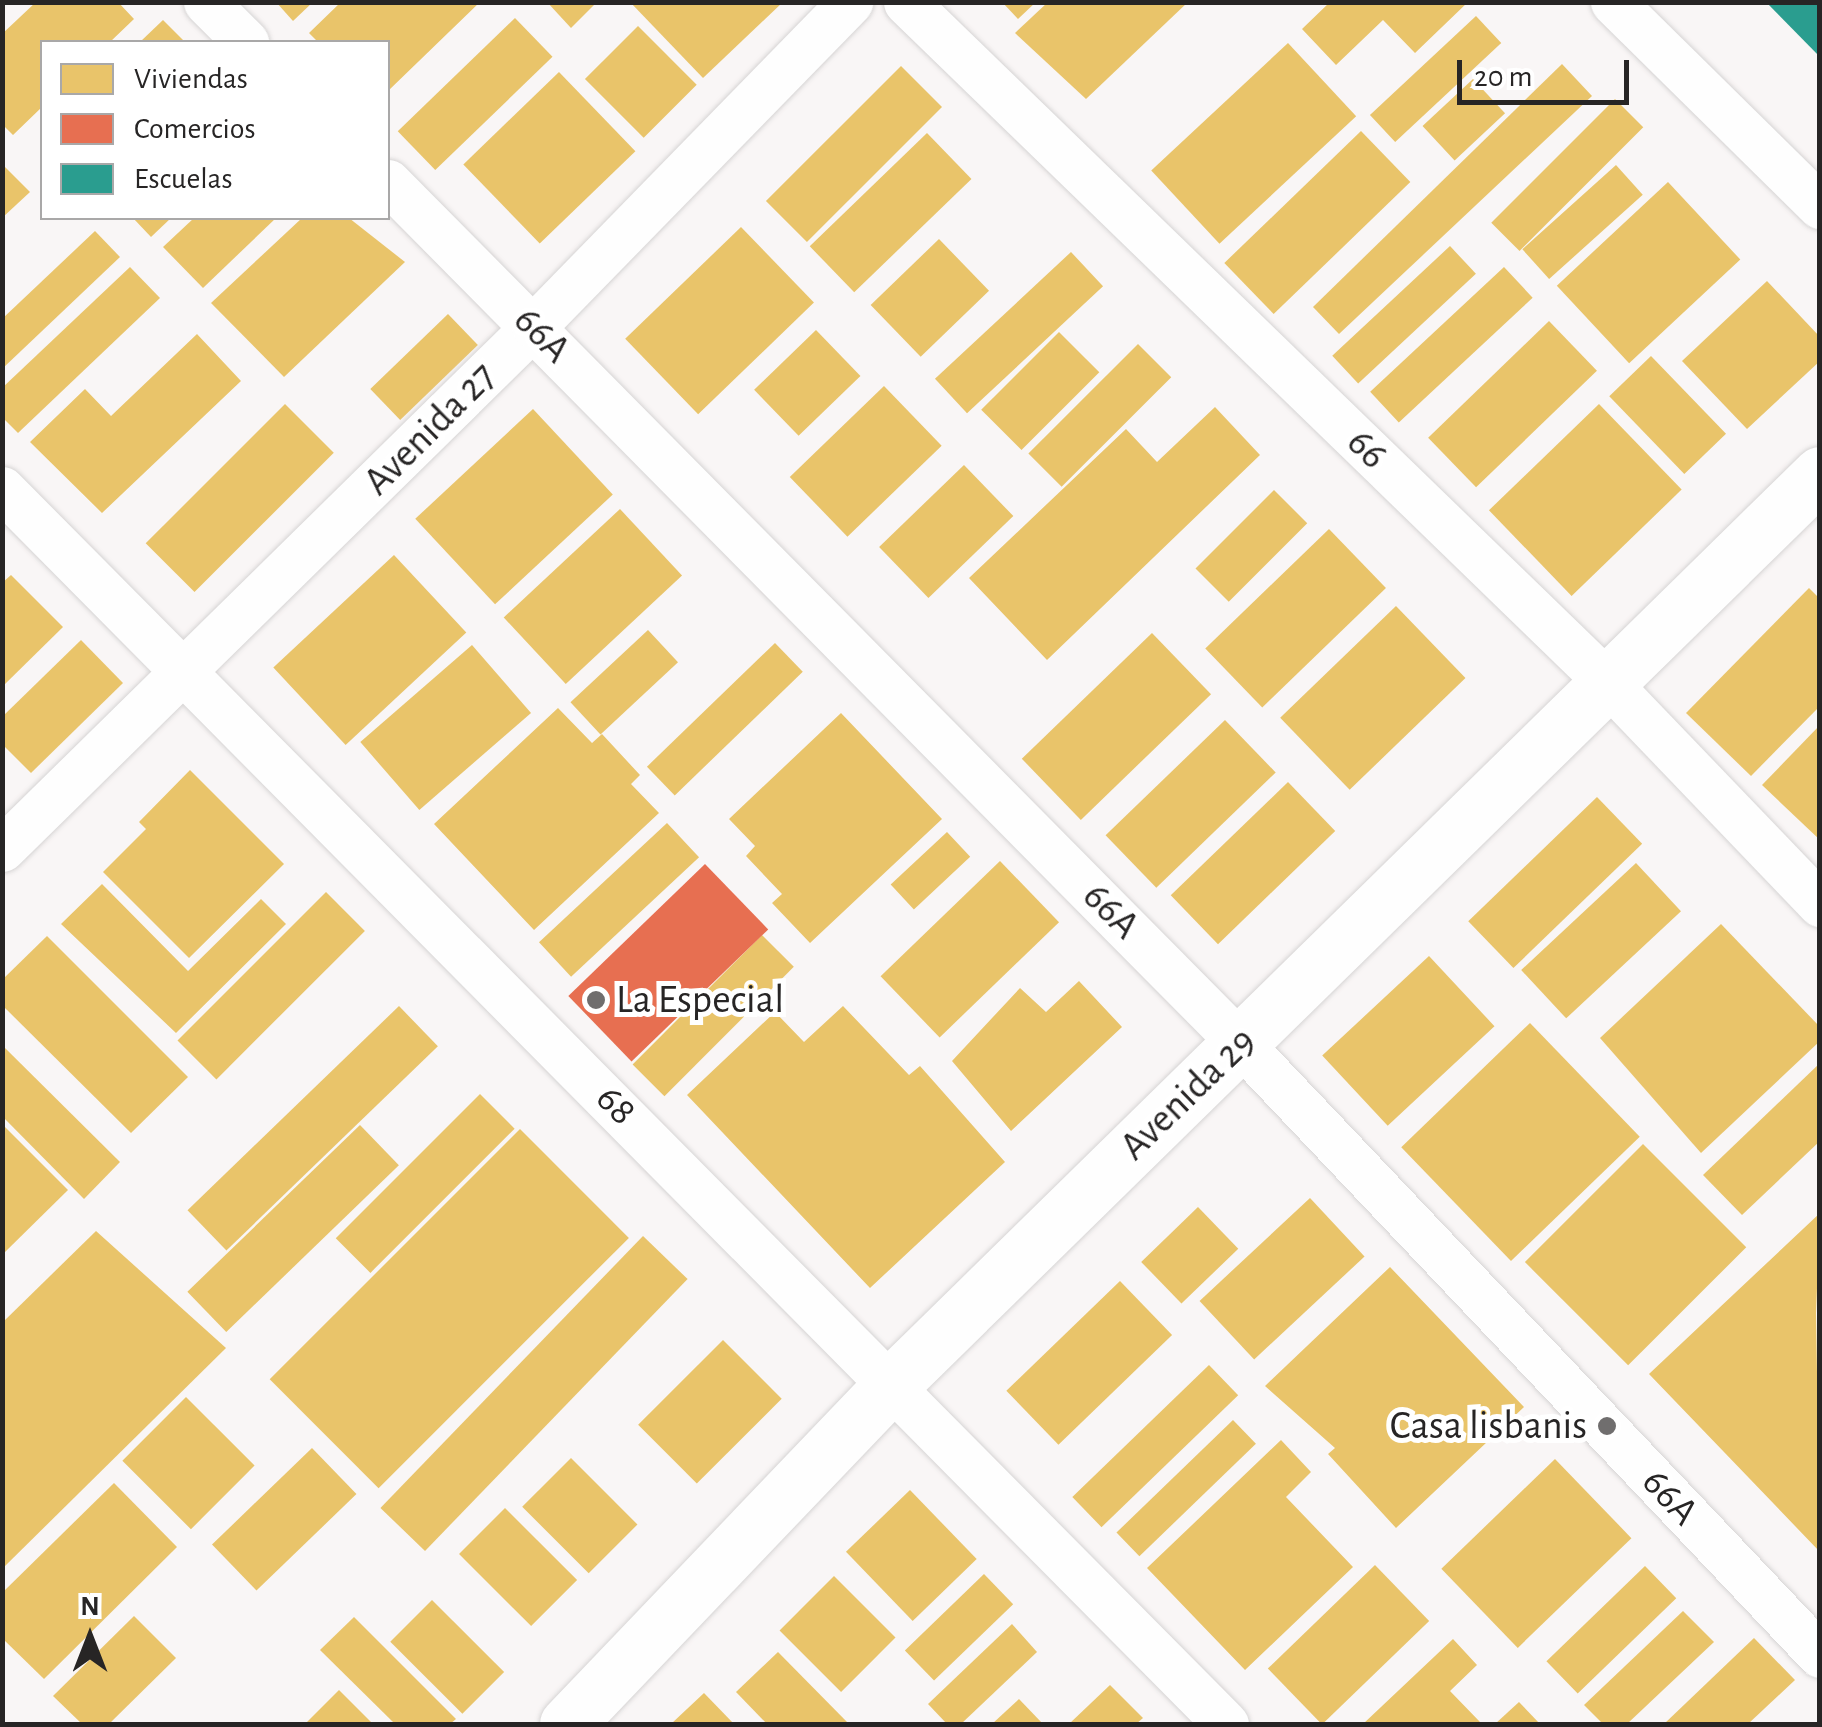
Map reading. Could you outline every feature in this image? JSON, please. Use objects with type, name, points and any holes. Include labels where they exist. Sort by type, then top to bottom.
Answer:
[{"type":"street","points":[[206,2],[244,40]]},
{"type":"street","name":"Avenida 27","points":[[2,849],[534,326],[850,2]]},
{"type":"street","name":"66","points":[[906,2],[1608,682],[1820,904]]},
{"type":"street","points":[[1613,2],[1820,206]]},
{"type":"street","name":"66A","points":[[390,184],[1240,1043],[1820,1655]]},
{"type":"street","name":"Avenida 29","points":[[567,1724],[892,1385],[1820,474]]},
{"type":"street","name":"68","points":[[2,489],[187,670],[1226,1724]]},
{"type":"building: Viviendas","points":[[36,2],[118,2],[134,19],[112,40],[40,40],[40,109],[13,135],[2,124],[2,34]]},
{"type":"building: Viviendas","points":[[276,2],[313,2],[293,21]]},
{"type":"building: Viviendas","points":[[341,2],[480,2],[390,89],[390,40],[316,40],[309,33]]},
{"type":"building: Viviendas","points":[[547,2],[597,2],[571,28]]},
{"type":"building: Viviendas","points":[[630,2],[783,2],[703,78]]},
{"type":"building: Viviendas","points":[[1002,2],[1036,2],[1018,19]]},
{"type":"building: Viviendas","points":[[1048,2],[1188,2],[1086,99],[1015,33]]},
{"type":"building: Viviendas","points":[[1330,2],[1468,2],[1415,53],[1383,20],[1336,65],[1302,29]]},
{"type":"building: Viviendas","points":[[1476,16],[1501,43],[1395,142],[1370,115]]},
{"type":"building: Viviendas","points":[[515,18],[553,57],[435,170],[398,131]]},
{"type":"building: Viviendas","points":[[163,20],[183,40],[142,40]]},
{"type":"building: Viviendas","points":[[638,26],[697,85],[644,138],[585,79]]},
{"type":"building: Viviendas","points":[[1288,43],[1356,116],[1219,244],[1151,171]]},
{"type":"building: Viviendas","points":[[1562,64],[1592,96],[1339,334],[1313,307]]},
{"type":"building: Viviendas","points":[[901,66],[942,107],[807,242],[766,201]]},
{"type":"building: Viviendas","points":[[559,72],[635,151],[540,244],[463,164]]},
{"type":"building: Viviendas","points":[[1473,79],[1505,113],[1455,160],[1423,126]]},
{"type":"building: Viviendas","points":[[1615,99],[1643,127],[1520,251],[1491,223]]},
{"type":"building: Viviendas","points":[[1361,131],[1410,182],[1274,314],[1224,263]]},
{"type":"building: Viviendas","points":[[927,133],[971,179],[854,292],[810,246]]},
{"type":"building: Viviendas","points":[[2,164],[30,192],[2,218]]},
{"type":"building: Viviendas","points":[[1616,165],[1643,195],[1549,279],[1522,249]]},
{"type":"building: Viviendas","points":[[1668,182],[1740,260],[1629,363],[1557,286]]},
{"type":"building: Viviendas","points":[[135,220],[169,220],[151,237]]},
{"type":"building: Viviendas","points":[[192,220],[274,220],[203,288],[163,247]]},
{"type":"building: Viviendas","points":[[300,220],[352,220],[405,262],[284,377],[211,303]]},
{"type":"building: Viviendas","points":[[741,227],[814,303],[698,414],[625,339]]},
{"type":"building: Viviendas","points":[[95,231],[120,257],[2,369],[2,319]]},
{"type":"building: Viviendas","points":[[939,239],[989,291],[921,357],[871,305]]},
{"type":"building: Viviendas","points":[[1450,246],[1476,274],[1358,384],[1332,356]]},
{"type":"building: Viviendas","points":[[1071,252],[1103,286],[967,413],[935,379]]},
{"type":"building: Viviendas","points":[[130,267],[160,298],[18,433],[2,417],[2,388]]},
{"type":"building: Viviendas","points":[[1504,267],[1533,298],[1399,423],[1370,392]]},
{"type":"building: Viviendas","points":[[1767,281],[1820,337],[1820,361],[1747,429],[1682,361]]},
{"type":"building: Viviendas","points":[[448,314],[478,345],[400,420],[370,389]]},
{"type":"building: Viviendas","points":[[1549,321],[1597,371],[1476,487],[1428,438]]},
{"type":"building: Viviendas","points":[[816,330],[860,376],[799,436],[754,390]]},
{"type":"building: Viviendas","points":[[1059,332],[1099,372],[1022,450],[981,410]]},
{"type":"building: Viviendas","points":[[197,334],[241,381],[102,513],[30,442],[85,389],[111,416]]},
{"type":"building: Viviendas","points":[[1138,344],[1171,377],[1062,487],[1028,454]]},
{"type":"building: Viviendas","points":[[1651,356],[1726,434],[1684,474],[1609,396]]},
{"type":"building: Viviendas","points":[[884,386],[942,446],[847,537],[790,477]]},
{"type":"building: Viviendas","points":[[285,404],[334,453],[194,592],[146,543]]},
{"type":"building: Viviendas","points":[[1599,404],[1682,490],[1572,596],[1489,510]]},
{"type":"building: Viviendas","points":[[1215,407],[1260,455],[1047,660],[969,578],[1126,429],[1157,462]]},
{"type":"building: Viviendas","points":[[533,409],[613,495],[495,604],[415,519]]},
{"type":"building: Viviendas","points":[[964,465],[1013,516],[928,598],[879,547]]},
{"type":"building: Viviendas","points":[[1274,490],[1307,523],[1229,602],[1196,568]]},
{"type":"building: Viviendas","points":[[620,509],[682,576],[566,684],[504,617]]},
{"type":"building: Viviendas","points":[[1329,529],[1386,588],[1262,707],[1205,648]]},
{"type":"building: Viviendas","points":[[394,555],[466,633],[346,745],[273,668]]},
{"type":"building: Viviendas","points":[[11,575],[63,627],[2,687],[2,583]]},
{"type":"building: Viviendas","points":[[1809,588],[1820,599],[1820,706],[1751,776],[1686,713]]},
{"type":"building: Viviendas","points":[[1396,606],[1465,678],[1350,790],[1280,718]]},
{"type":"building: Viviendas","points":[[648,630],[678,662],[600,734],[570,702]]},
{"type":"building: Viviendas","points":[[1152,633],[1211,694],[1081,820],[1022,759]]},
{"type":"building: Viviendas","points":[[81,640],[123,683],[31,773],[2,744],[2,717]]},
{"type":"building: Viviendas","points":[[775,643],[803,672],[675,795],[647,767]]},
{"type":"building: Viviendas","points":[[472,645],[531,713],[419,810],[360,742]]},
{"type":"building: Viviendas","points":[[558,708],[592,743],[602,734],[640,775],[631,784],[659,813],[534,930],[434,824]]},
{"type":"building: Viviendas","points":[[841,713],[942,819],[810,943],[772,903],[782,894],[746,856],[755,846],[729,819]]},
{"type":"building: Viviendas","points":[[1225,720],[1276,773],[1156,888],[1106,835]]},
{"type":"building: Viviendas","points":[[1820,725],[1820,840],[1762,785]]},
{"type":"building: Viviendas","points":[[190,770],[284,864],[189,958],[103,872],[146,829],[139,822]]},
{"type":"building: Viviendas","points":[[1288,782],[1335,831],[1218,944],[1171,895]]},
{"type":"building: Viviendas","points":[[1597,797],[1642,844],[1513,968],[1468,921]]},
{"type":"building: Viviendas","points":[[667,823],[699,857],[571,977],[539,942]]},
{"type":"building: Viviendas","points":[[947,832],[970,857],[914,909],[891,885]]},
{"type":"building: Viviendas","points":[[1000,861],[1059,922],[940,1037],[881,976]]},
{"type":"building: Viviendas","points":[[1636,863],[1681,911],[1566,1018],[1521,970]]},
{"type":"building: Viviendas","points":[[102,884],[188,971],[261,899],[286,924],[176,1033],[61,924]]},
{"type":"building: Viviendas","points":[[326,892],[365,931],[216,1079],[178,1040]]},
{"type":"building: Viviendas","points":[[1721,924],[1820,1027],[1820,1041],[1701,1153],[1600,1038]]},
{"type":"building: Viviendas","points":[[762,935],[794,967],[664,1096],[633,1064]]},
{"type":"building: Viviendas","points":[[47,936],[188,1077],[131,1133],[2,1005],[2,980]]},
{"type":"building: Viviendas","points":[[1429,956],[1494,1026],[1388,1126],[1322,1056]]},
{"type":"building: Viviendas","points":[[1079,981],[1122,1027],[1011,1131],[952,1061],[1020,988],[1046,1012]]},
{"type":"building: Viviendas","points":[[399,1006],[438,1046],[226,1251],[188,1210]]},
{"type":"building: Viviendas","points":[[843,1006],[909,1075],[920,1066],[1005,1162],[870,1288],[687,1095],[775,1012],[804,1042]]},
{"type":"building: Viviendas","points":[[1530,1023],[1640,1137],[1511,1261],[1401,1147]]},
{"type":"building: Viviendas","points":[[2,1045],[120,1162],[84,1199],[2,1116]]},
{"type":"building: Viviendas","points":[[1820,1063],[1820,1141],[1742,1215],[1703,1175]]},
{"type":"building: Viviendas","points":[[480,1094],[515,1129],[370,1273],[336,1238]]},
{"type":"building: Viviendas","points":[[2,1124],[68,1190],[2,1255]]},
{"type":"building: Viviendas","points":[[360,1125],[399,1165],[226,1332],[187,1292]]},
{"type":"building: Viviendas","points":[[520,1129],[629,1238],[379,1488],[270,1379]]},
{"type":"building: Viviendas","points":[[1643,1144],[1746,1247],[1628,1365],[1525,1262]]},
{"type":"building: Viviendas","points":[[1310,1198],[1365,1257],[1254,1359],[1200,1301]]},
{"type":"building: Viviendas","points":[[1198,1207],[1238,1249],[1181,1304],[1141,1262]]},
{"type":"building: Viviendas","points":[[1820,1213],[1816,1313],[1820,1552],[1649,1374]]},
{"type":"building: Viviendas","points":[[96,1231],[226,1348],[2,1569],[2,1323]]},
{"type":"building: Viviendas","points":[[643,1236],[688,1279],[425,1551],[380,1508]]},
{"type":"building: Viviendas","points":[[1390,1267],[1524,1407],[1396,1528],[1328,1454],[1335,1448],[1265,1386]]},
{"type":"building: Viviendas","points":[[1120,1281],[1172,1335],[1058,1445],[1006,1391]]},
{"type":"building: Viviendas","points":[[723,1340],[782,1399],[697,1484],[638,1425]]},
{"type":"building: Viviendas","points":[[1209,1365],[1238,1395],[1102,1527],[1072,1497]]},
{"type":"building: Viviendas","points":[[186,1397],[255,1466],[191,1529],[122,1461]]},
{"type":"building: Viviendas","points":[[1233,1420],[1256,1444],[1139,1556],[1116,1533]]},
{"type":"building: Viviendas","points":[[1281,1440],[1311,1472],[1286,1497],[1353,1567],[1245,1670],[1147,1568]]},
{"type":"building: Viviendas","points":[[312,1448],[356,1494],[256,1591],[212,1545]]},
{"type":"building: Viviendas","points":[[571,1458],[637,1524],[589,1573],[522,1507]]},
{"type":"building: Viviendas","points":[[1555,1459],[1631,1538],[1518,1648],[1441,1569]]},
{"type":"building: Viviendas","points":[[114,1483],[177,1547],[44,1679],[2,1638],[2,1593]]},
{"type":"building: Viviendas","points":[[910,1490],[977,1559],[913,1621],[846,1552]]},
{"type":"building: Viviendas","points":[[505,1508],[577,1580],[531,1626],[459,1554]]},
{"type":"building: Viviendas","points":[[1375,1565],[1429,1621],[1323,1724],[1268,1669]]},
{"type":"building: Viviendas","points":[[1645,1566],[1676,1598],[1578,1694],[1546,1661]]},
{"type":"building: Viviendas","points":[[984,1574],[1013,1604],[934,1681],[905,1650]]},
{"type":"building: Viviendas","points":[[834,1576],[896,1638],[841,1692],[780,1630]]},
{"type":"building: Viviendas","points":[[432,1600],[504,1672],[462,1714],[390,1642]]},
{"type":"building: Viviendas","points":[[1683,1611],[1714,1642],[1627,1724],[1603,1724],[1584,1705]]},
{"type":"building: Viviendas","points":[[134,1616],[176,1658],[109,1724],[82,1724],[53,1696]]},
{"type":"building: Viviendas","points":[[354,1617],[456,1719],[450,1724],[395,1724],[320,1650]]},
{"type":"building: Viviendas","points":[[1012,1624],[1037,1652],[961,1724],[947,1724],[928,1704]]},
{"type":"building: Viviendas","points":[[1754,1638],[1795,1680],[1748,1724],[1664,1724]]},
{"type":"building: Viviendas","points":[[1453,1639],[1477,1665],[1450,1691],[1480,1722],[1363,1724]]},
{"type":"building: Viviendas","points":[[778,1652],[849,1724],[767,1724],[736,1692]]},
{"type":"building: Viviendas","points":[[1110,1685],[1143,1718],[1136,1724],[1069,1724]]},
{"type":"building: Viviendas","points":[[339,1690],[373,1724],[305,1724]]},
{"type":"building: Viviendas","points":[[704,1693],[734,1724],[671,1724]]},
{"type":"building: Viviendas","points":[[1019,1699],[1043,1724],[992,1724]]},
{"type":"building: Viviendas","points":[[1519,1702],[1540,1724],[1495,1724]]},
{"type":"building: Comercios","points":[[705,864],[768,929],[632,1061],[568,996]]},
{"type":"building: Escuelas","points":[[1766,2],[1820,2],[1820,57]]},
{"type":"place","name":"La Especial","points":[[596,1000]]},
{"type":"place","name":"Casa lisbanis","points":[[1607,1426]]}]
